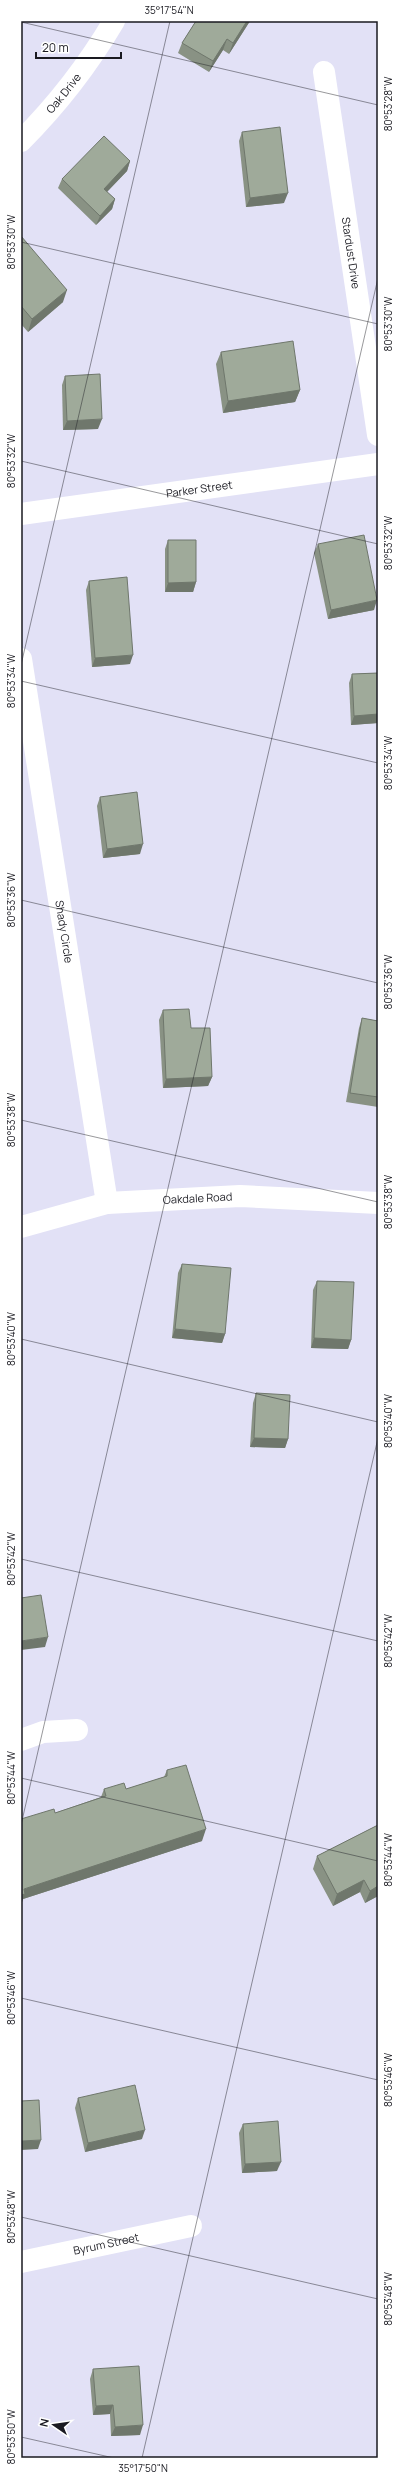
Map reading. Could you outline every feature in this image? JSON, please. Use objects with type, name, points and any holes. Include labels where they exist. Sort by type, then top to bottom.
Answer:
[{"type":"street","name":"Oak Drive","points":[[21,141],[46,116],[76,80],[114,21]]},
{"type":"street","name":"Stardust Drive","points":[[324,72],[378,435]]},
{"type":"street","name":"Parker Street","points":[[21,514],[378,464]]},
{"type":"street","name":"Shady Circle","points":[[21,659],[108,1203]]},
{"type":"street","name":"Oakdale Road","points":[[21,1227],[108,1203],[240,1196],[378,1203]]},
{"type":"street","points":[[21,1740],[43,1732],[77,1730]]},
{"type":"street","name":"Byrum Street","points":[[21,2262],[191,2226]]},
{"type":"building","points":[[196,21],[247,21],[233,43],[227,39],[213,61],[182,43]]},
{"type":"building","points":[[280,127],[288,193],[250,198],[242,132]]},
{"type":"building","points":[[104,136],[130,161],[104,189],[115,199],[100,216],[62,179]]},
{"type":"building","points":[[21,236],[67,290],[32,319],[21,306]]},
{"type":"building","points":[[293,341],[300,390],[228,401],[221,352]]},
{"type":"building","points":[[100,374],[102,419],[67,421],[65,376]]},
{"type":"building","points":[[364,535],[377,600],[331,610],[318,544]]},
{"type":"building","points":[[168,540],[196,540],[196,582],[168,583]]},
{"type":"building","points":[[127,577],[133,655],[95,658],[89,581]]},
{"type":"building","points":[[378,673],[378,714],[354,716],[352,674]]},
{"type":"building","points":[[137,792],[143,844],[107,849],[100,797]]},
{"type":"building","points":[[189,1009],[191,1028],[210,1028],[212,1077],[166,1079],[163,1010]]},
{"type":"building","points":[[362,1018],[378,1021],[378,1097],[350,1093]]},
{"type":"building","points":[[182,1264],[231,1268],[225,1334],[175,1329]]},
{"type":"building","points":[[317,1281],[354,1282],[351,1340],[314,1338]]},
{"type":"building","points":[[256,1393],[290,1395],[288,1439],[254,1438]]},
{"type":"building","points":[[41,1595],[48,1637],[21,1641],[21,1598]]},
{"type":"building","points":[[186,1765],[206,1829],[24,1889],[25,1894],[21,1895],[21,1819],[54,1809],[55,1813],[106,1796],[104,1789],[124,1783],[126,1789],[167,1776],[167,1770]]},
{"type":"building","points":[[378,1825],[378,1886],[370,1891],[364,1880],[337,1894],[317,1856]]},
{"type":"building","points":[[135,2085],[145,2130],[88,2143],[78,2098]]},
{"type":"building","points":[[39,2100],[41,2140],[21,2141],[21,2101]]},
{"type":"building","points":[[278,2121],[281,2162],[245,2164],[243,2124]]},
{"type":"building","points":[[139,2366],[143,2425],[115,2427],[113,2405],[96,2406],[93,2369]]}]
